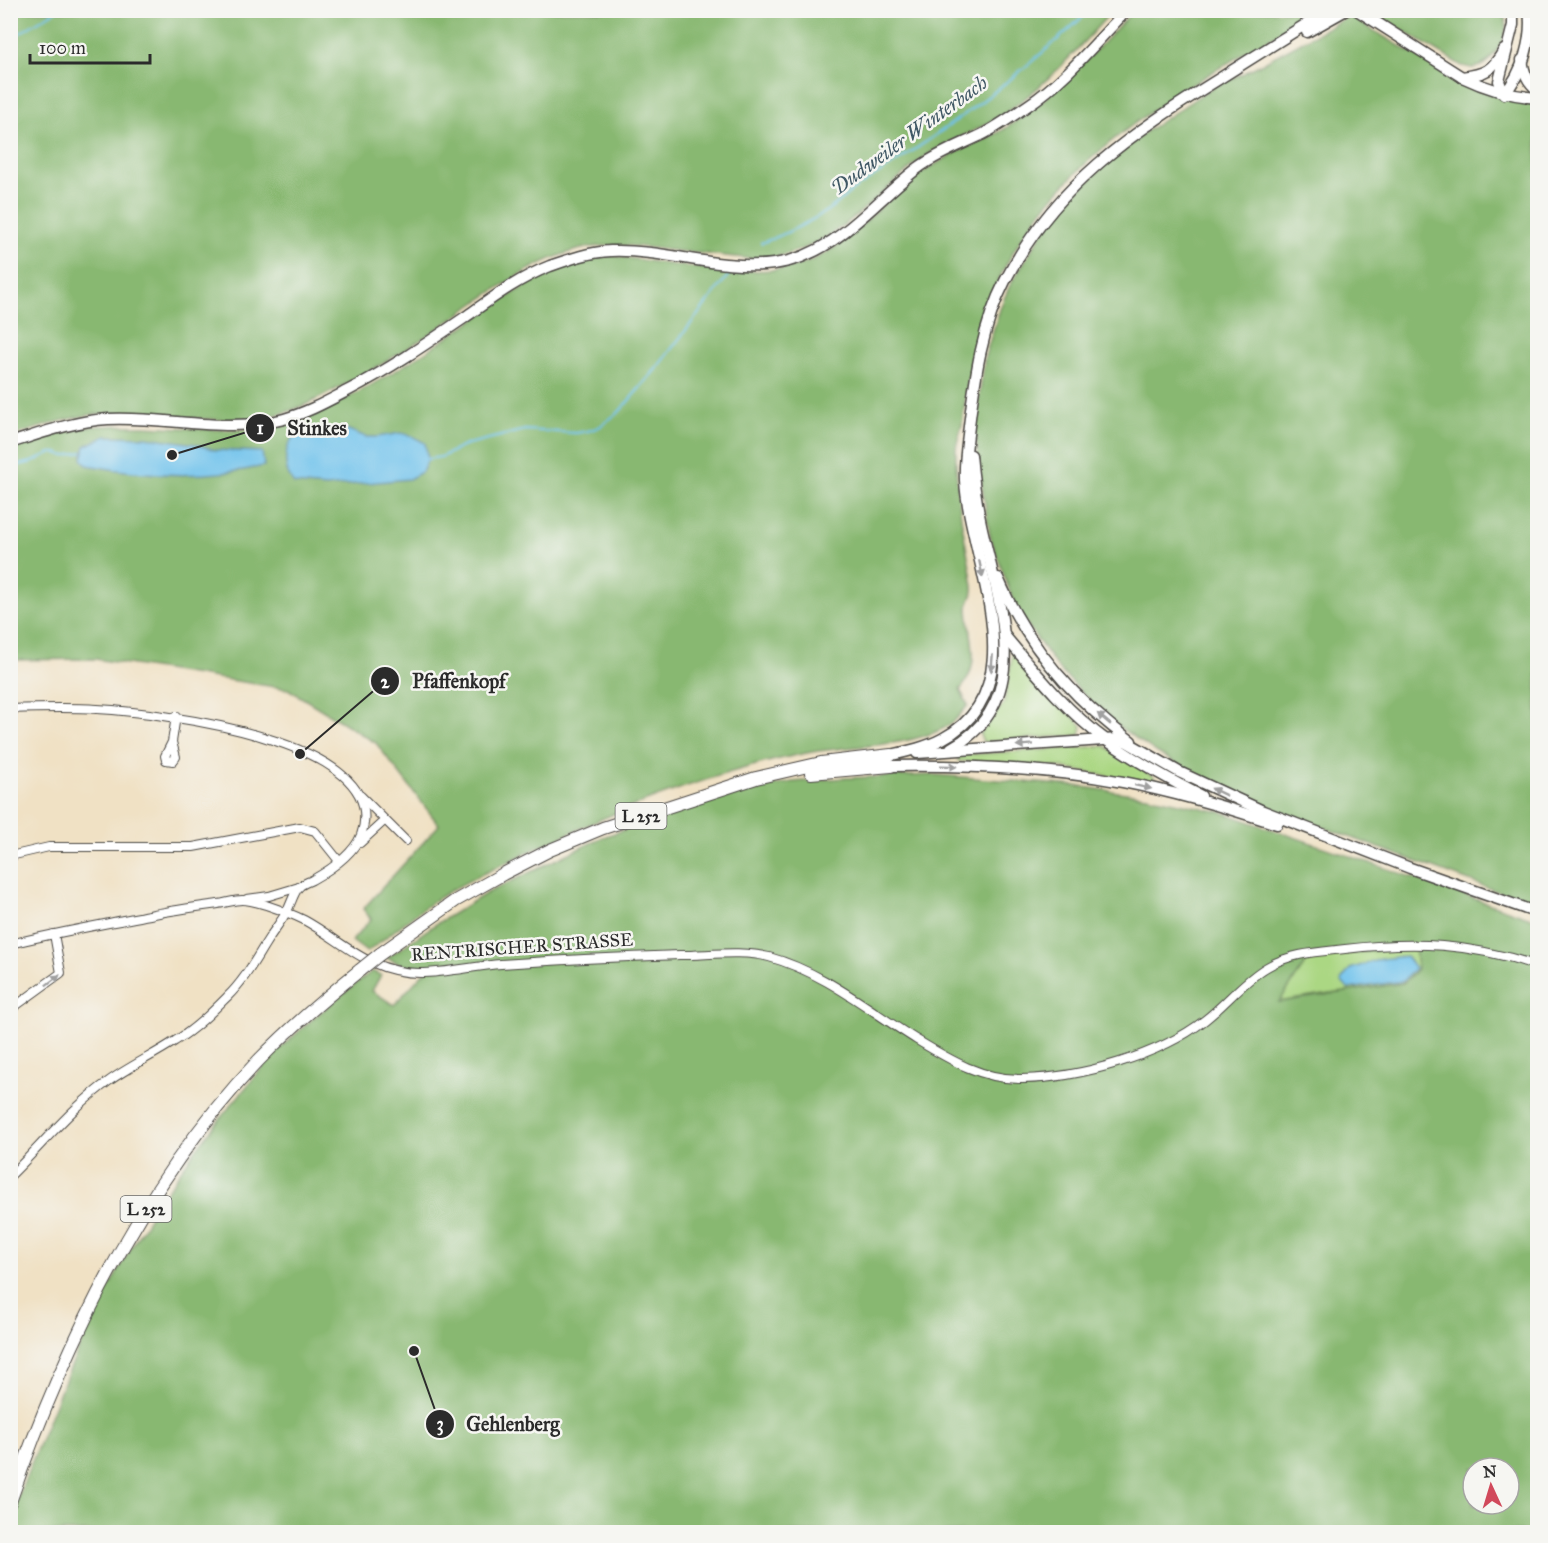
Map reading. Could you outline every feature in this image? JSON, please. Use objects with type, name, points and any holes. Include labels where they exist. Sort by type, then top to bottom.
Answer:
[{"type":"highway","name":"L 252","points":[[10,1502],[39,1426],[64,1370],[108,1274],[138,1221],[212,1117],[257,1062],[288,1031],[360,970],[456,901],[550,850],[603,828],[733,786],[891,760]]},
{"type":"main road","points":[[10,443],[73,424],[102,420],[229,425],[267,423],[310,411],[416,352],[517,283],[547,267],[594,252],[633,252],[744,265],[790,261],[808,255],[826,246],[898,183],[921,166],[952,147],[982,135],[1057,84],[1127,10]]},
{"type":"main road","points":[[891,760],[944,739],[963,726],[982,703],[990,685],[993,643],[988,605],[968,504],[964,458],[978,358],[994,307],[1018,257],[1039,227],[1078,181],[1139,130],[1328,14],[1346,10]]},
{"type":"main road","points":[[1357,10],[1462,77],[1504,94],[1538,98]]},
{"type":"main road","points":[[1504,94],[1499,81],[1513,25],[1513,10]]},
{"type":"main road","points":[[1504,94],[1515,80],[1530,35],[1528,10]]},
{"type":"main road","points":[[1462,77],[1480,75],[1488,70],[1508,45]]},
{"type":"main road","points":[[1522,60],[1526,74],[1533,87],[1538,90]]},
{"type":"main road","points":[[947,751],[974,733],[987,719],[996,703],[1004,680],[1006,658],[1004,636],[976,498],[969,428]]},
{"type":"main road","points":[[989,557],[1016,618],[1048,664],[1092,710],[1150,755]]},
{"type":"main road","points":[[988,605],[1004,636],[1046,686],[1073,712],[1105,739],[1171,780],[1221,806]]},
{"type":"main road","points":[[891,760],[916,761],[947,751],[1105,739],[1127,742],[1234,799],[1410,868]]},
{"type":"main road","points":[[891,760],[1068,774],[1159,790],[1221,806],[1538,913]]},
{"type":"street","points":[[10,709],[95,708],[176,716],[257,734],[341,772],[357,792],[406,841]]},
{"type":"street","points":[[172,742],[176,716]]},
{"type":"street","points":[[355,847],[362,833],[364,818],[357,792]]},
{"type":"street","points":[[244,900],[269,896],[299,887],[328,870],[384,820]]},
{"type":"street","points":[[10,856],[49,847],[171,849],[193,847],[300,827],[315,831],[339,861]]},
{"type":"street","points":[[10,1176],[87,1098],[109,1081],[176,1041],[214,1010],[244,978],[286,913],[299,887]]},
{"type":"street","name":"RENTRISCHER STRASSE","points":[[10,944],[183,909],[244,900],[302,919],[359,957],[383,967],[407,972],[421,973],[496,965],[640,956],[750,954],[780,961],[834,986],[958,1064],[980,1073],[1018,1079],[1069,1074],[1164,1047],[1210,1017],[1242,985],[1264,969],[1292,956],[1381,945],[1444,945],[1497,954],[1538,966]]},
{"type":"street","points":[[10,1010],[62,973],[54,934]]},
{"type":"green space","points":[[11,11],[1112,11],[1058,70],[1028,96],[986,124],[931,152],[846,224],[805,248],[781,256],[754,259],[626,246],[601,246],[566,253],[532,268],[501,286],[374,369],[290,411],[262,417],[219,420],[98,414],[60,421],[11,437]]},
{"type":"green space","points":[[1133,11],[1318,11],[1195,83],[1138,121],[1087,162],[1043,209],[1007,264],[980,327],[956,448],[962,524],[973,586],[968,608],[973,660],[967,680],[960,690],[968,705],[946,727],[911,740],[823,750],[770,761],[658,796],[586,825],[460,885],[428,905],[367,952],[352,941],[371,919],[363,909],[439,825],[376,743],[288,689],[95,659],[11,660],[10,450],[87,427],[125,425],[232,430],[259,429],[285,425],[311,417],[404,365],[533,282],[572,264],[593,259],[614,256],[703,268],[749,271],[791,267],[818,258],[863,225],[901,188],[918,176],[953,154],[1000,132],[1024,116],[1073,73]]},
{"type":"green space","points":[[1370,11],[1502,11],[1506,21],[1506,30],[1496,52],[1485,63],[1471,68],[1462,66]]},
{"type":"green space","points":[[1349,16],[1464,84],[1495,95],[1537,101],[1537,906],[1252,801],[1198,776],[1158,753],[1109,720],[1057,667],[1016,609],[990,536],[975,428],[985,356],[1010,285],[1042,233],[1080,188],[1147,131],[1213,87],[1244,73]]},
{"type":"green space","points":[[1013,652],[1082,726],[1080,735],[983,742],[980,734],[1004,703]]},
{"type":"green space","points":[[1105,746],[1154,777],[1154,784],[1056,767],[958,761],[959,755]]},
{"type":"green space","points":[[935,775],[1076,786],[1147,796],[1221,812],[1537,920],[1537,1532],[11,1532],[14,1507],[52,1412],[81,1343],[118,1271],[159,1202],[182,1169],[231,1105],[276,1053],[335,1000],[372,971],[381,975],[372,991],[394,1005],[427,969],[406,966],[387,958],[487,893],[603,837],[684,809],[743,792],[792,782]],"holes":[[[1415,947],[1417,969],[1404,983],[1279,1002],[1310,957]]]},
{"type":"green space","points":[[1416,947],[1417,969],[1404,983],[1278,1002],[1309,957]]},
{"type":"water","points":[[346,429],[366,437],[401,433],[425,443],[428,459],[422,472],[409,479],[326,487],[294,484],[286,466],[286,454],[294,436],[327,435]]},
{"type":"water","points":[[106,436],[146,437],[195,444],[215,450],[262,452],[264,466],[220,473],[176,475],[131,472],[87,465],[82,459],[85,446]]},
{"type":"water","points":[[1406,956],[1415,968],[1403,981],[1348,989],[1341,981],[1350,969],[1381,959]]},
{"type":"waterway","points":[[10,39],[57,10]]},
{"type":"waterway","name":"Dudweiler Winterbach","points":[[761,243],[818,216],[948,127],[1035,59],[1090,10]]},
{"type":"waterway","name":"Dudweiler Winterbach","points":[[427,459],[441,457],[468,444],[525,430],[576,433],[599,427],[619,412],[656,369],[730,273]]},
{"type":"waterway","name":"Dudweiler Winterbach","points":[[10,468],[35,461],[49,454],[56,453],[64,456],[82,452]]},
{"type":"place","name":"Stinkes","points":[[172,455]]},
{"type":"place","name":"Pfaffenkopf","points":[[300,754]]},
{"type":"place","name":"Gehlenberg","points":[[414,1351]]}]
